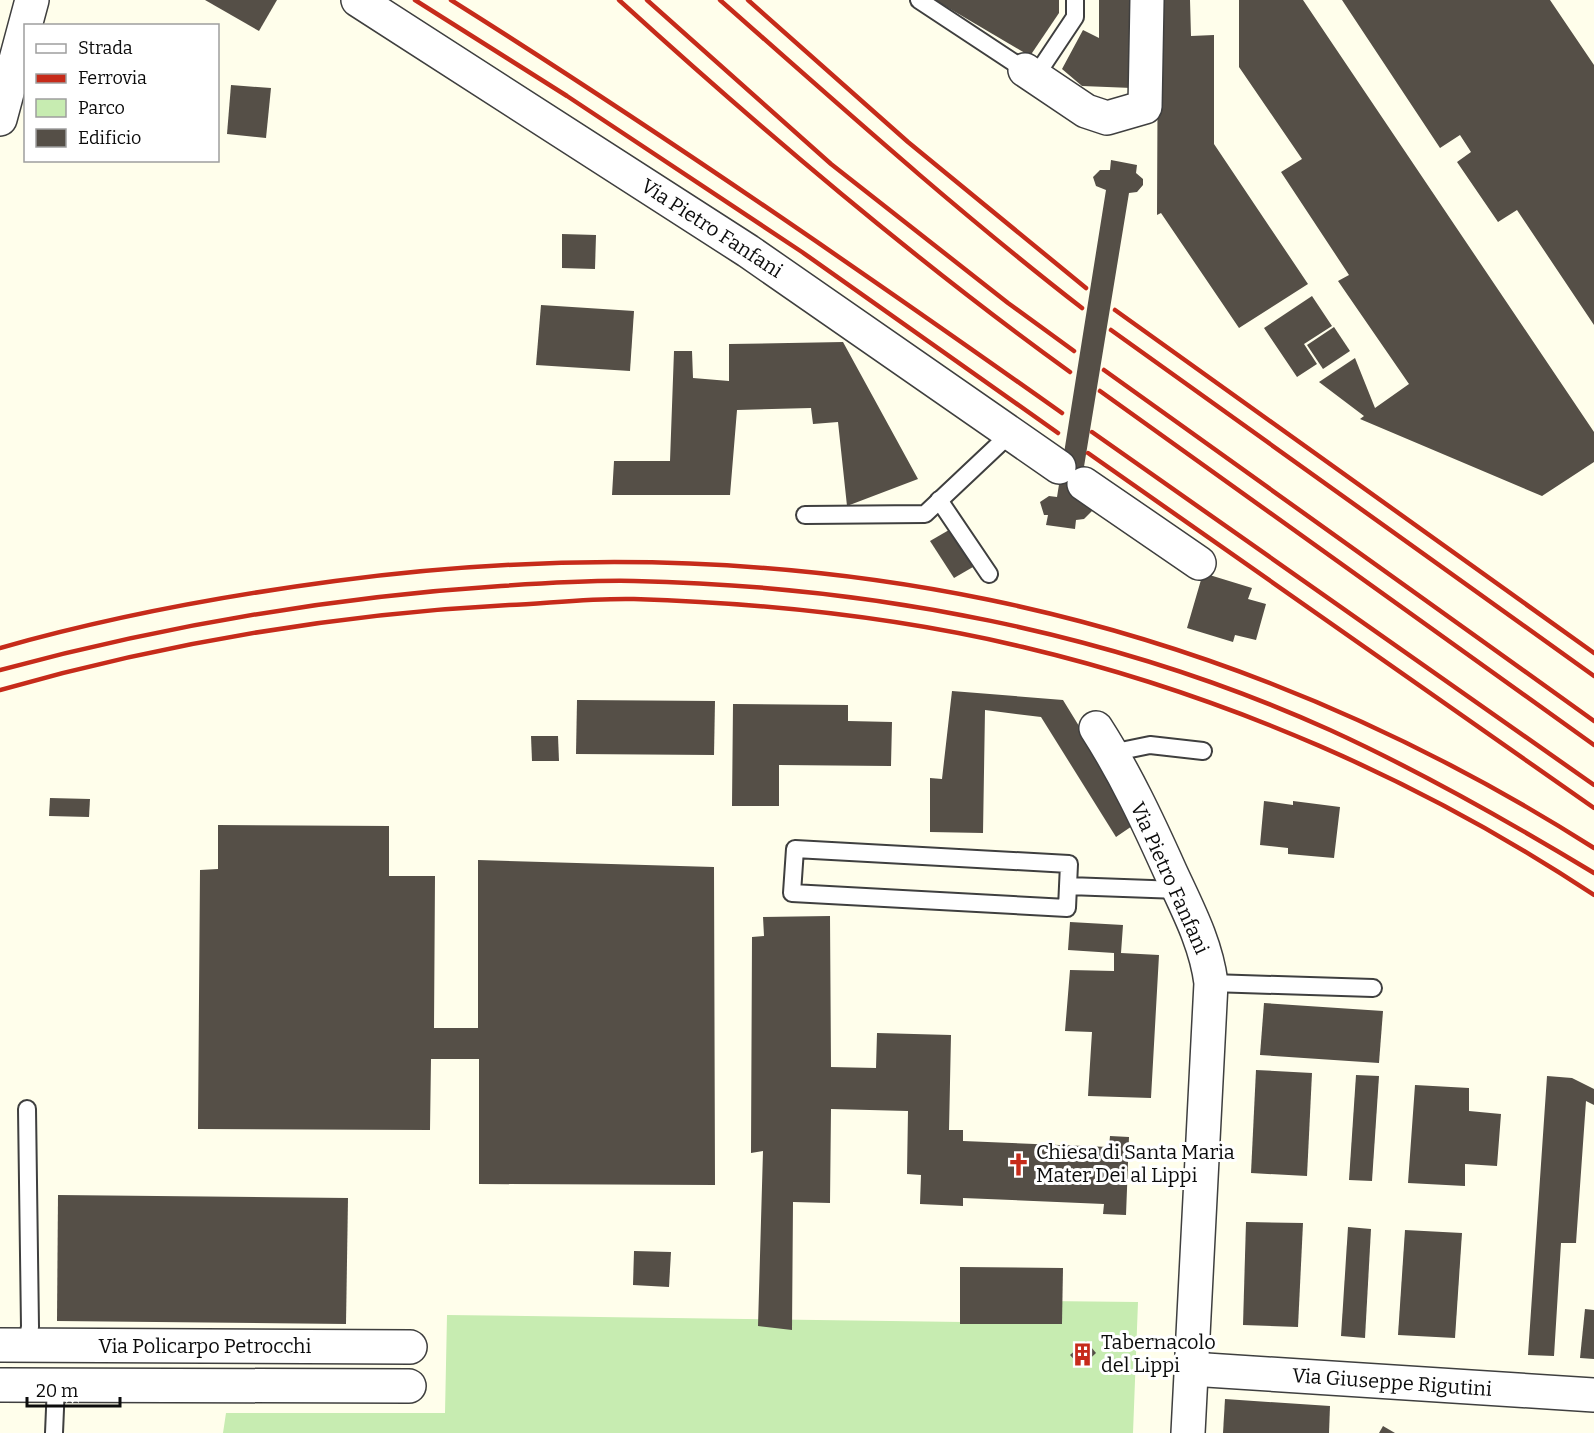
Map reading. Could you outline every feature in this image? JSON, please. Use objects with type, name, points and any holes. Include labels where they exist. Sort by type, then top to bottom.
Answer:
[{"type":"street","points":[[26,24],[33,0]]},
{"type":"street","name":"Via Pietro Fanfani","points":[[358,0],[748,251],[1199,563]]},
{"type":"street","points":[[1030,74],[1086,111],[1107,118],[1145,107],[1147,0]]},
{"type":"street","points":[[0,119],[24,32]]},
{"type":"street","name":"Via Pietro Fanfani","points":[[1103,740],[1147,820],[1179,890],[1205,950],[1211,983],[1188,1433]]},
{"type":"street","name":"Via Policarpo Petrocchi","points":[[13,1345],[410,1347]]},
{"type":"street","name":"Via Giuseppe Rigutini","points":[[1191,1369],[1594,1395]]},
{"type":"street","name":"Via Policarpo Petrocchi","points":[[0,1385],[409,1386]]},
{"type":"lane","points":[[919,0],[1030,74],[1075,17],[1075,0]]},
{"type":"lane","points":[[805,515],[925,514],[1011,433]]},
{"type":"lane","points":[[939,501],[988,574]]},
{"type":"lane","points":[[1103,740],[1203,751]]},
{"type":"lane","points":[[795,849],[1069,864],[1068,886],[1067,908],[792,893],[795,849]]},
{"type":"lane","points":[[1068,886],[1179,890]]},
{"type":"lane","points":[[1211,983],[1373,988]]},
{"type":"lane","points":[[13,1345],[30,1327],[27,1108]]},
{"type":"lane","points":[[54,1433],[56,1385]]},
{"type":"green space","points":[[1045,1301],[1138,1302],[1133,1433],[223,1433],[226,1413],[445,1413],[447,1315],[1039,1323]]},
{"type":"building","points":[[205,0],[277,0],[259,31]]},
{"type":"building","points":[[935,0],[1059,0],[1059,13],[1030,56]]},
{"type":"building","points":[[1099,0],[1134,0],[1132,88],[1082,86],[1062,69],[1083,30],[1099,38]]},
{"type":"building","points":[[1158,0],[1190,0],[1191,36],[1214,35],[1214,144],[1308,284],[1239,328],[1161,213],[1157,215]]},
{"type":"building","points":[[1239,0],[1303,0],[1594,432],[1594,462],[1542,496],[1360,419],[1364,416],[1319,382],[1355,358],[1375,408],[1409,384],[1338,281],[1349,275],[1281,172],[1302,159],[1239,67]]},
{"type":"building","points":[[1342,0],[1550,0],[1594,65],[1594,325],[1517,210],[1498,222],[1457,162],[1471,152],[1460,135],[1440,148]]},
{"type":"building","points":[[231,85],[271,88],[266,138],[227,134]]},
{"type":"building","points":[[1111,160],[1137,165],[1136,173],[1143,179],[1143,185],[1137,192],[1129,193],[1079,497],[1090,505],[1092,511],[1084,519],[1076,520],[1075,529],[1046,525],[1048,515],[1044,515],[1040,502],[1049,496],[1057,497],[1106,190],[1096,186],[1093,177],[1100,170],[1110,170]]},
{"type":"building","points":[[562,234],[596,235],[595,269],[562,268]]},
{"type":"building","points":[[1312,296],[1332,326],[1304,344],[1317,364],[1297,377],[1264,328]]},
{"type":"building","points":[[541,305],[634,311],[630,371],[536,365]]},
{"type":"building","points":[[1334,327],[1350,351],[1323,369],[1307,345]]},
{"type":"building","points":[[843,342],[918,479],[847,506],[838,422],[813,424],[811,408],[737,410],[730,495],[612,495],[614,461],[670,461],[674,351],[692,351],[693,378],[729,381],[729,344]]},
{"type":"building","points":[[949,530],[973,567],[954,578],[930,541]]},
{"type":"building","points":[[1203,573],[1252,588],[1248,599],[1266,604],[1256,640],[1235,635],[1233,642],[1187,628]]},
{"type":"building","points":[[952,691],[1063,700],[1138,822],[1116,837],[1041,717],[985,710],[983,833],[930,832],[930,778],[942,779]]},
{"type":"building","points":[[577,700],[715,701],[714,755],[576,754]]},
{"type":"building","points":[[733,704],[848,705],[848,721],[892,722],[891,766],[779,765],[779,806],[732,806]]},
{"type":"building","points":[[531,736],[558,736],[559,761],[532,761]]},
{"type":"building","points":[[50,798],[90,799],[89,817],[49,816]]},
{"type":"building","points":[[1264,801],[1293,805],[1293,801],[1340,807],[1334,858],[1288,854],[1288,848],[1260,845]]},
{"type":"building","points":[[218,825],[389,826],[389,876],[435,876],[434,1028],[478,1028],[478,860],[714,867],[715,1185],[479,1184],[479,1059],[431,1059],[430,1130],[198,1129],[200,870],[218,869]]},
{"type":"building","points":[[830,916],[831,1067],[876,1068],[877,1033],[951,1035],[949,1130],[963,1130],[963,1141],[1109,1147],[1110,1136],[1129,1137],[1126,1215],[1103,1214],[1104,1204],[963,1198],[963,1206],[920,1204],[921,1175],[907,1174],[908,1111],[831,1109],[830,1203],[793,1202],[792,1330],[758,1326],[763,1151],[751,1153],[752,937],[764,936],[763,917]]},
{"type":"building","points":[[1070,922],[1123,925],[1121,953],[1159,955],[1151,1098],[1088,1096],[1092,1032],[1065,1031],[1070,970],[1114,971],[1114,953],[1068,950]]},
{"type":"building","points":[[1264,1003],[1383,1011],[1379,1063],[1260,1055]]},
{"type":"building","points":[[1256,1070],[1312,1073],[1307,1176],[1251,1173]]},
{"type":"building","points":[[1356,1075],[1379,1076],[1372,1181],[1349,1180]]},
{"type":"building","points":[[1547,1076],[1572,1078],[1594,1089],[1594,1105],[1586,1101],[1576,1243],[1561,1243],[1554,1356],[1528,1355]]},
{"type":"building","points":[[1415,1085],[1469,1088],[1469,1111],[1501,1114],[1497,1166],[1465,1164],[1465,1186],[1408,1183]]},
{"type":"building","points":[[58,1195],[348,1198],[346,1324],[57,1321]]},
{"type":"building","points":[[1246,1222],[1303,1223],[1298,1327],[1243,1325]]},
{"type":"building","points":[[1348,1227],[1371,1229],[1365,1338],[1341,1336]]},
{"type":"building","points":[[1405,1230],[1462,1233],[1455,1338],[1398,1335]]},
{"type":"building","points":[[634,1251],[671,1252],[669,1287],[633,1285]]},
{"type":"building","points":[[960,1267],[1063,1268],[1062,1324],[960,1324]]},
{"type":"building","points":[[1585,1309],[1594,1310],[1594,1359],[1580,1358]]},
{"type":"building","name":"Tabernacolo del Lippi","points":[[1086,1341],[1096,1353],[1081,1367],[1070,1355]]},
{"type":"building","points":[[1225,1399],[1330,1406],[1329,1433],[1223,1433]]},
{"type":"building","points":[[1383,1426],[1395,1433],[1379,1433]]},
{"type":"railway","points":[[415,0],[567,96],[802,252],[1058,433]]},
{"type":"railway","points":[[451,0],[759,202],[1062,413]]},
{"type":"railway","points":[[619,0],[839,192],[953,284],[1070,372]]},
{"type":"railway","points":[[647,0],[831,164],[1008,303],[1074,351]]},
{"type":"railway","points":[[720,0],[944,196],[1082,308]]},
{"type":"railway","points":[[748,0],[908,142],[1086,288]]},
{"type":"railway","points":[[1115,310],[1594,653]]},
{"type":"railway","points":[[1111,330],[1594,676]]},
{"type":"railway","points":[[1104,370],[1594,721]]},
{"type":"railway","points":[[1100,391],[1594,745]]},
{"type":"railway","points":[[1092,432],[1594,785]]},
{"type":"railway","points":[[1088,453],[1594,808]]},
{"type":"railway","points":[[0,648],[124,617],[250,593],[335,581],[503,565],[668,563],[830,574],[989,600],[1145,640],[1298,694],[1447,763],[1594,848]]},
{"type":"railway","points":[[0,670],[186,627],[311,606],[437,591],[584,581],[617,581],[723,585],[812,593],[901,605],[990,621],[1077,641],[1163,666],[1248,696],[1330,730],[1398,763],[1497,816],[1594,873]]},
{"type":"railway","points":[[0,690],[62,673],[189,645],[252,633],[380,615],[587,600],[634,599],[732,604],[830,613],[927,627],[1023,647],[1173,690],[1247,716],[1391,779],[1460,814],[1528,853],[1594,895]]},
{"type":"place","name":"Chiesa di Santa Maria Mater Dei al Lippi","points":[[1018,1164]]},
{"type":"place","name":"Tabernacolo del Lippi","points":[[1083,1354]]}]
